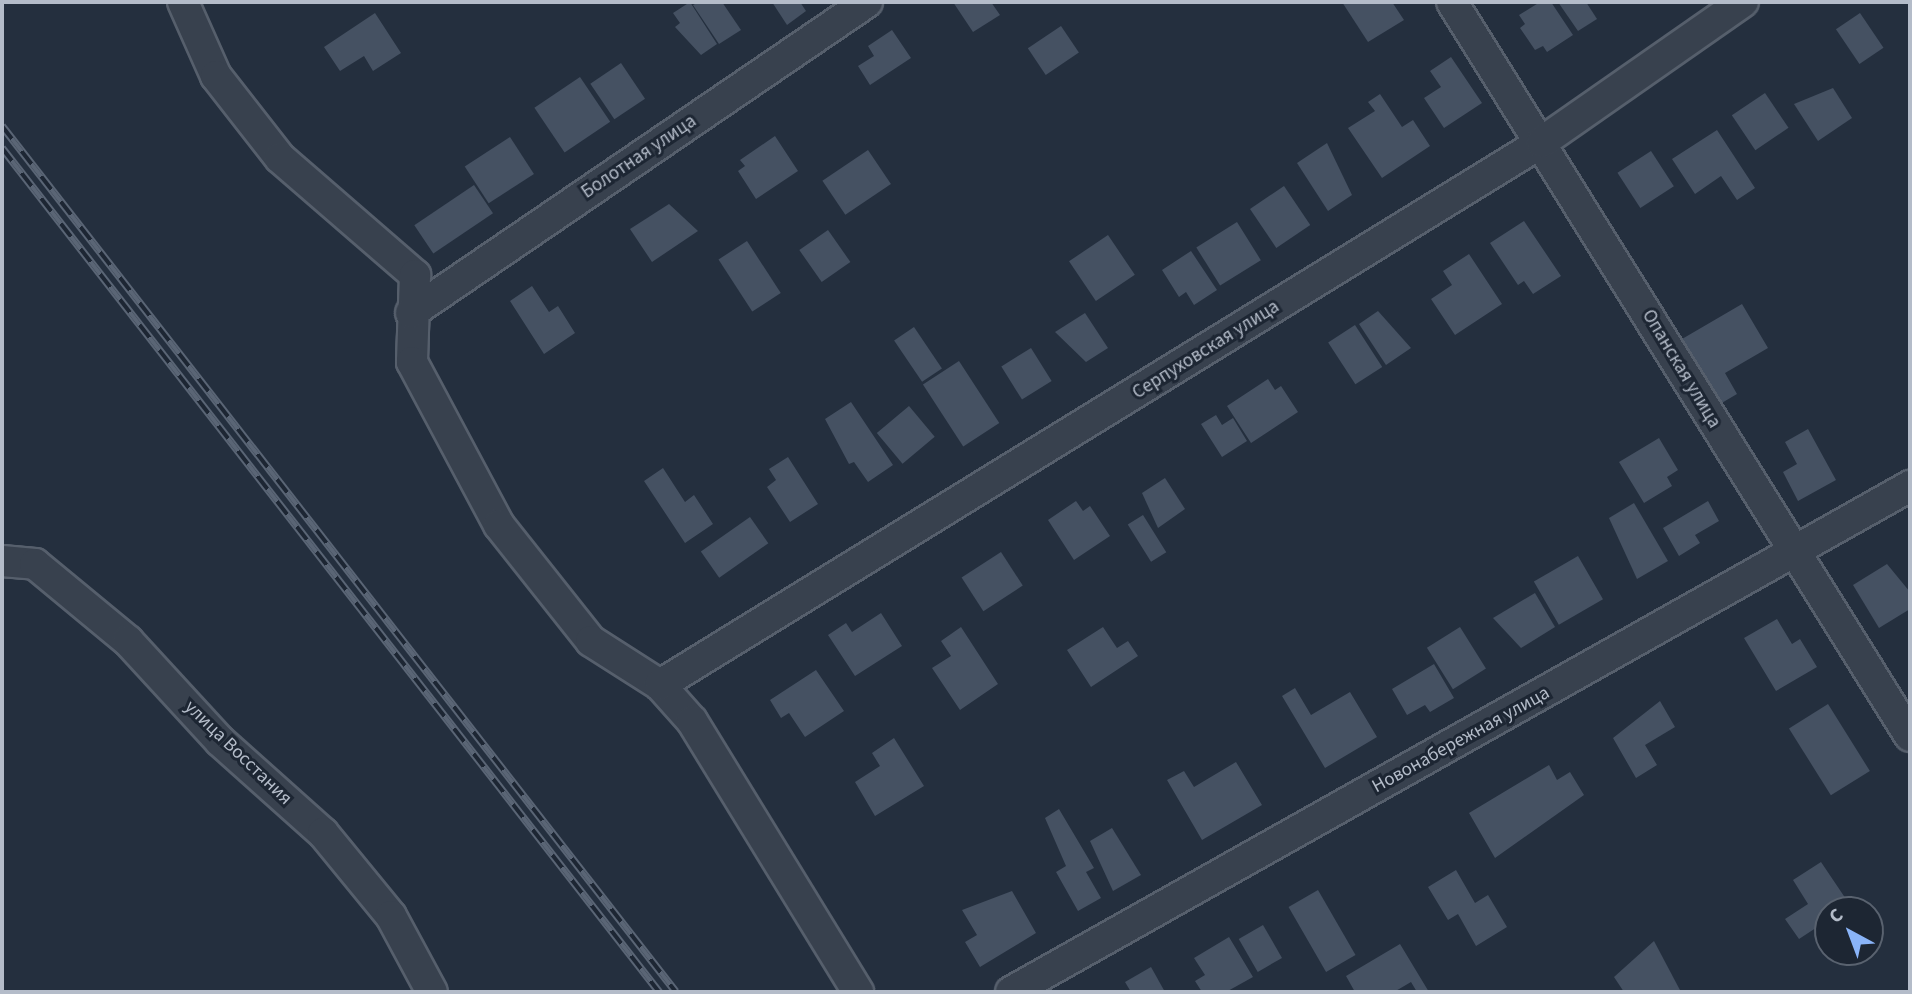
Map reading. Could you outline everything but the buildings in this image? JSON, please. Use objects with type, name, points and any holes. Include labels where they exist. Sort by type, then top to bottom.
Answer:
[{"type":"street","points":[[183,2],[216,76],[280,158],[415,275],[411,313],[412,362],[499,525],[592,641],[660,685],[692,721],[858,992]]},
{"type":"street","name":"Болотная улица","points":[[411,313],[867,2]]},
{"type":"street","name":"Опанская улица","points":[[1452,2],[1542,142],[1794,554],[1910,736]]},
{"type":"street","name":"Серпуховская улица","points":[[660,685],[1542,142],[1743,2]]},
{"type":"street","name":"Новонабережная улица","points":[[1011,992],[1794,554],[1910,486]]},
{"type":"street","name":"улица Восстания","points":[[2,561],[34,564],[128,641],[220,741],[323,832],[391,916],[432,992]]},
{"type":"railway","points":[[2,126],[676,992]]},
{"type":"railway","points":[[2,148],[659,992]]}]
